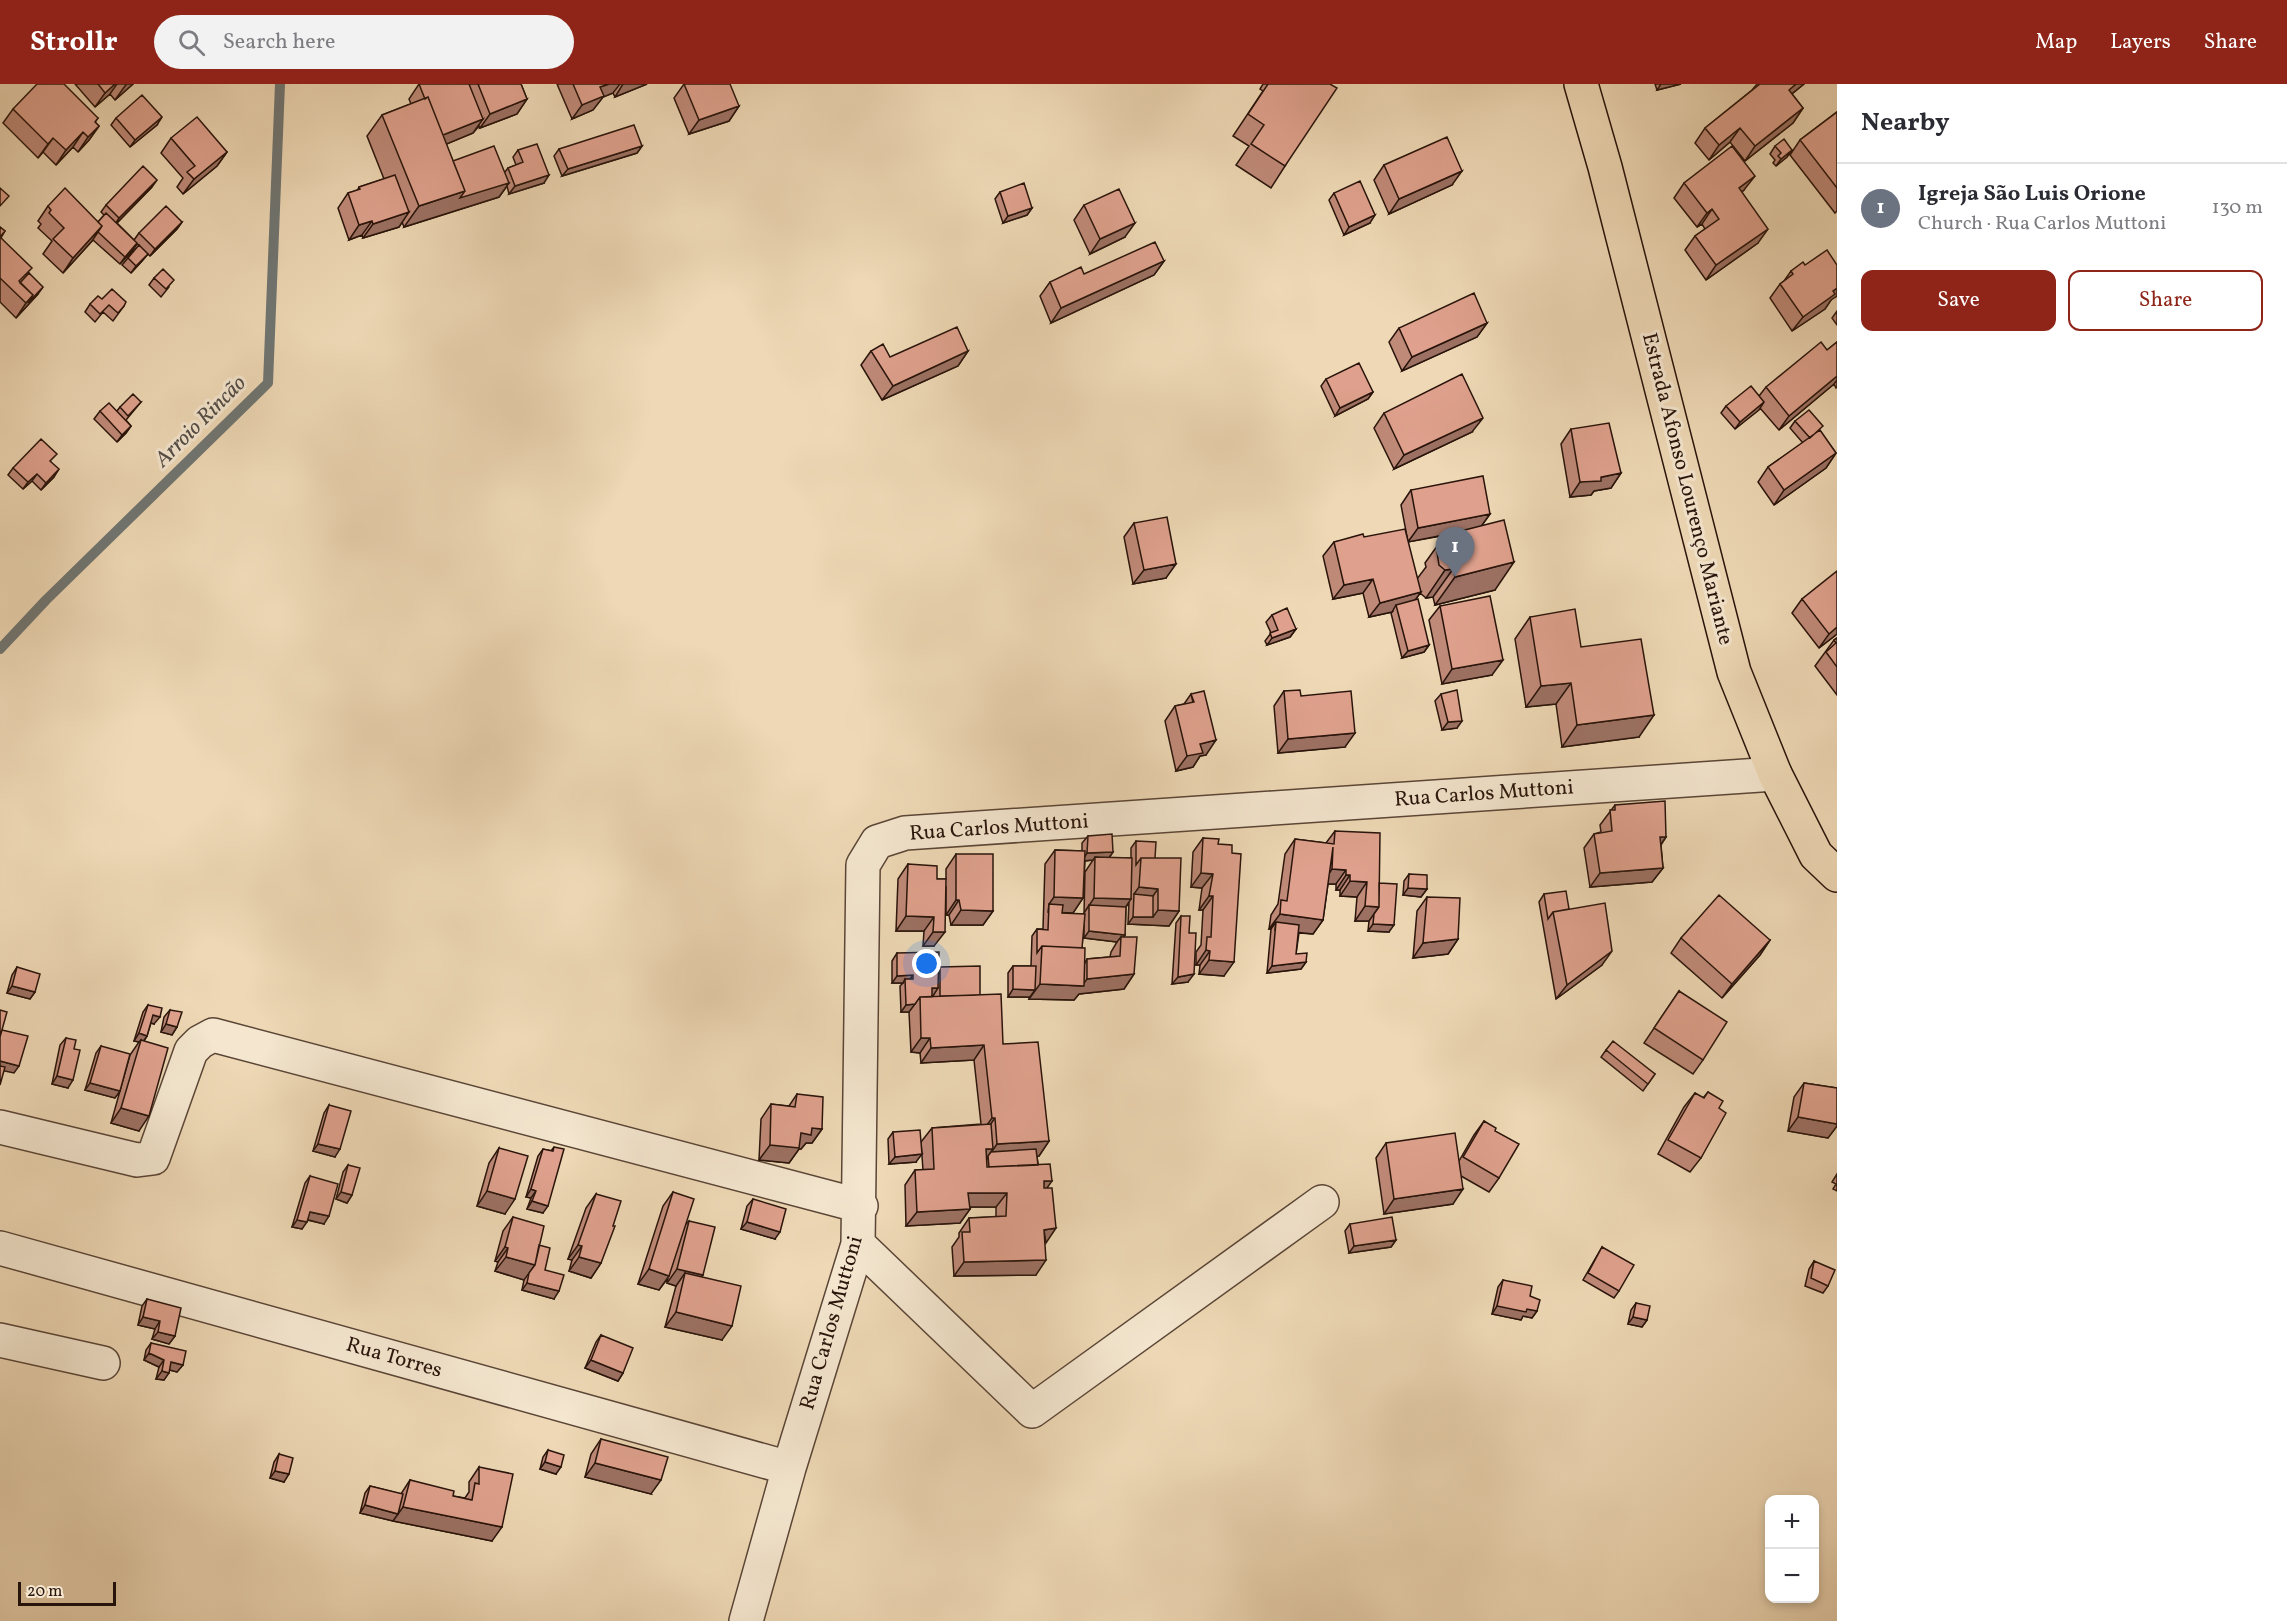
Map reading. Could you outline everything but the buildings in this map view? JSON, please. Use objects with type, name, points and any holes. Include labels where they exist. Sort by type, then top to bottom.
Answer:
[{"type":"main road","name":"Estrada Afonso Lourenço Mariante","points":[[1581,84],[1605,167],[1734,672],[1775,774],[1816,855],[1837,874]]},
{"type":"street","name":"Rua Carlos Muttoni","points":[[746,1621],[789,1468],[858,1244],[861,1206],[863,865],[877,842],[905,833],[1775,774]]},
{"type":"street","points":[[0,1127],[137,1160],[153,1158],[191,1051],[200,1042],[213,1035],[861,1206]]},
{"type":"street","points":[[858,1244],[1032,1411],[1322,1202]]},
{"type":"street","name":"Rua Torres","points":[[0,1248],[789,1468]]},
{"type":"street","points":[[0,1340],[103,1363]]},
{"type":"waterway","name":"Arroio Rincão","points":[[0,649],[46,600],[268,383],[280,84]]},
{"type":"place","name":"Igreja São Luis Orione","points":[[1455,577]]}]
